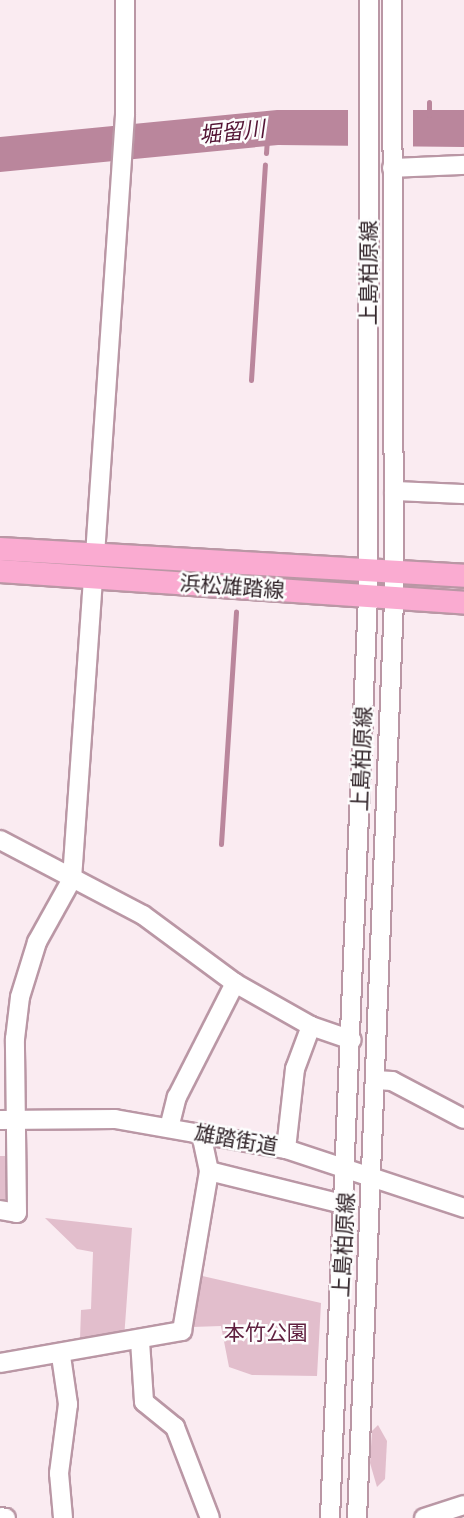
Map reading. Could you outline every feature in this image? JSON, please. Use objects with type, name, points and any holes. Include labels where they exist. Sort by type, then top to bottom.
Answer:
[{"type":"main road","name":"浜松雄踏線","points":[[0,549],[464,576]]},
{"type":"main road","name":"浜松雄踏線","points":[[0,571],[464,603]]},
{"type":"street","points":[[95,555],[122,170],[125,114],[125,0]]},
{"type":"street","name":"上島柏原線","points":[[330,1518],[346,1205],[368,597],[369,0]]},
{"type":"street","name":"上島柏原線","points":[[357,1518],[394,599],[392,0]]},
{"type":"street","points":[[392,163],[464,165]]},
{"type":"street","points":[[394,491],[464,494]]},
{"type":"street","points":[[0,1210],[17,1213],[20,1117],[15,1039],[20,997],[37,942],[72,879],[93,578]]},
{"type":"street","points":[[0,840],[37,855],[72,879],[142,915],[235,983],[311,1026],[352,1040]]},
{"type":"street","points":[[169,1128],[177,1097],[235,983]]},
{"type":"street","points":[[286,1149],[295,1069],[311,1026]]},
{"type":"street","points":[[375,1080],[392,1081],[464,1118]]},
{"type":"street","name":"雄踏街道","points":[[0,1120],[20,1117],[94,1117],[286,1149],[347,1166],[464,1208]]},
{"type":"street","points":[[0,1363],[61,1356],[182,1331],[209,1171],[201,1134]]},
{"type":"street","points":[[209,1171],[346,1205]]},
{"type":"street","points":[[140,1341],[144,1402],[175,1427],[210,1518]]},
{"type":"street","points":[[61,1356],[68,1404],[59,1473],[63,1518]]},
{"type":"street","points":[[424,1518],[464,1505]]},
{"type":"street","points":[[0,1517],[6,1518]]},
{"type":"green space","points":[[0,1156],[11,1156],[9,1198],[0,1202]]},
{"type":"green space","points":[[45,1218],[132,1228],[124,1339],[54,1352],[53,1345],[80,1339],[81,1310],[91,1309],[93,1252],[77,1249]]},
{"type":"green space","name":"本竹公園","points":[[198,1275],[321,1303],[317,1376],[252,1375],[229,1367],[221,1326],[192,1327]]},
{"type":"green space","points":[[378,1425],[387,1441],[385,1479],[377,1487],[370,1463],[372,1431]]},
{"type":"water","name":"堀留川","points":[[277,110],[464,110],[464,147],[278,145],[0,172],[0,137]]},
{"type":"pier","points":[[413,106],[413,150],[348,148],[348,107]]},
{"type":"waterway","points":[[429,102],[429,115]]},
{"type":"waterway","name":"堀留川","points":[[266,153],[267,140]]},
{"type":"waterway","points":[[251,380],[265,164]]},
{"type":"waterway","points":[[221,844],[236,611]]}]
